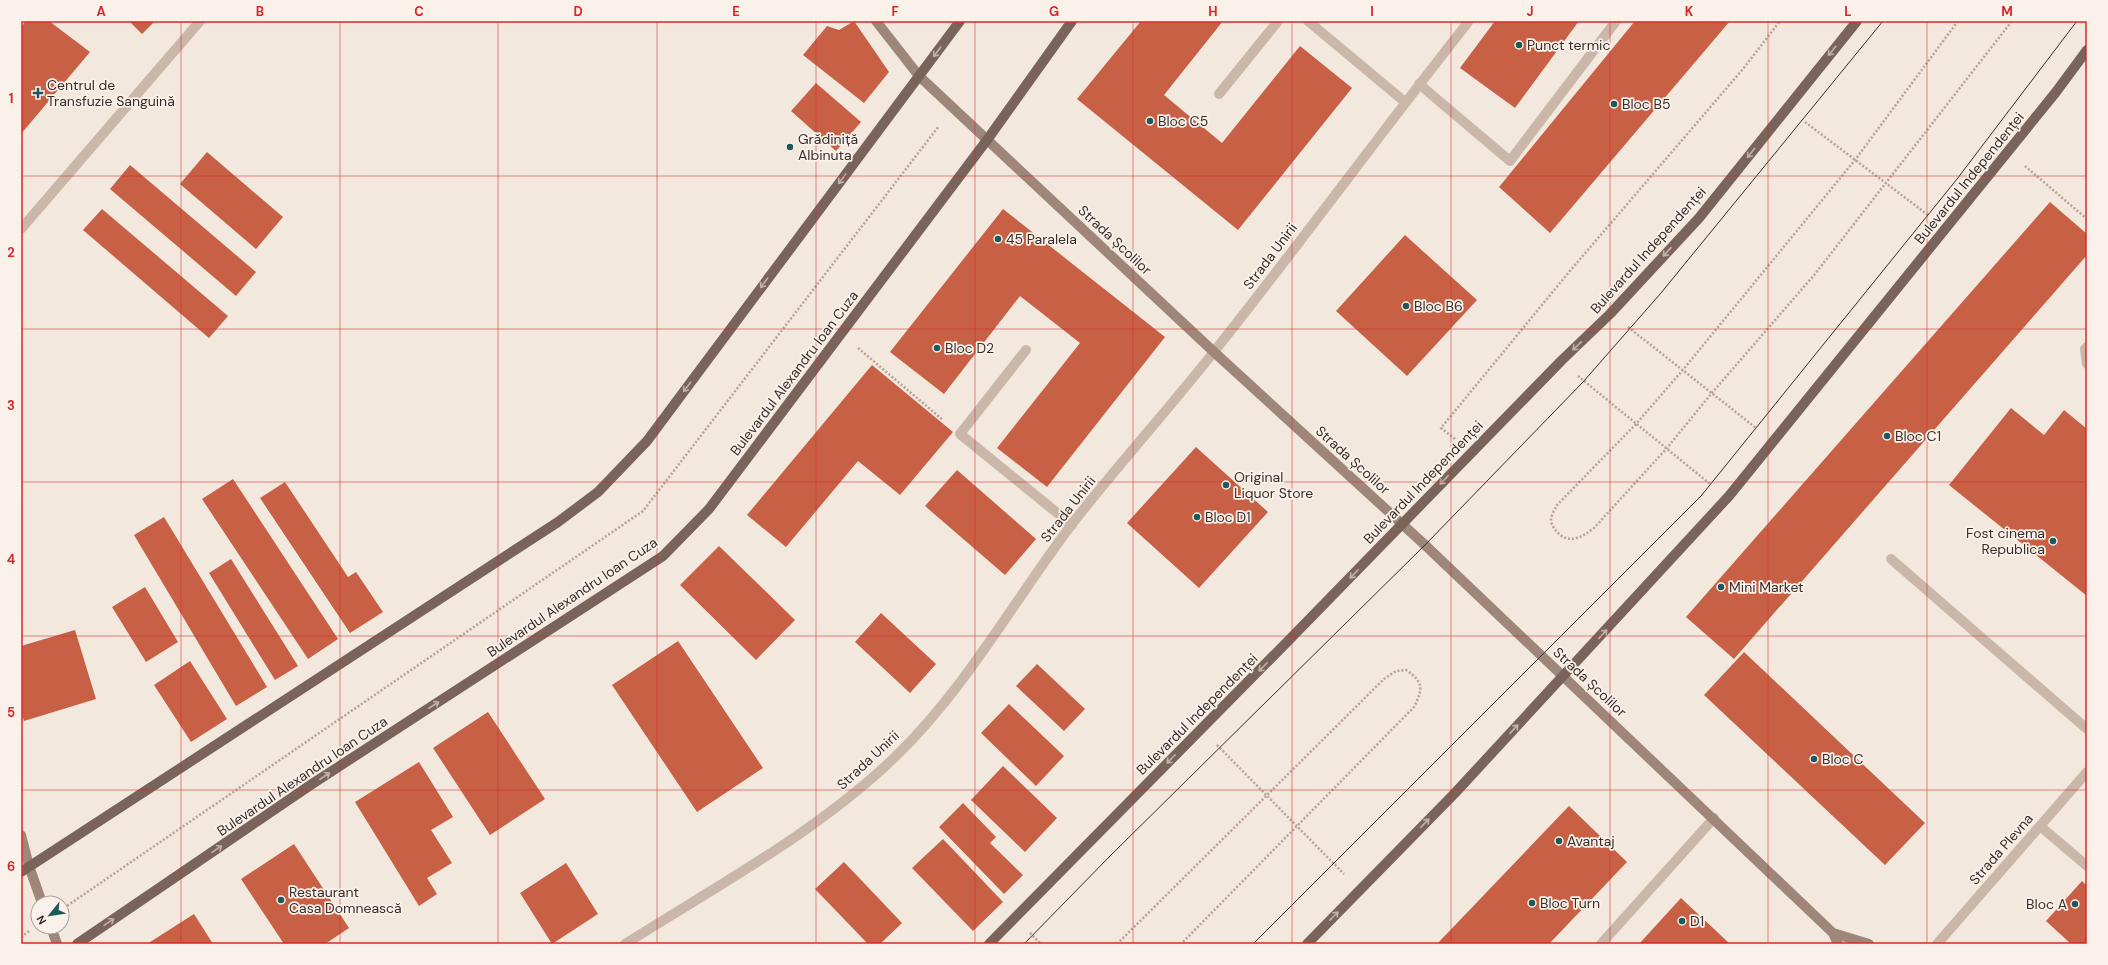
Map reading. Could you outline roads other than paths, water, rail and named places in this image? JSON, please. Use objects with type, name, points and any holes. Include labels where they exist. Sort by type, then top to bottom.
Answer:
[{"type":"main road","name":"Strada Școlilor","points":[[876,21],[919,76],[1564,676],[1833,933],[1838,944]]},
{"type":"main road","points":[[25,869],[558,522],[598,492],[647,441],[960,21]]},
{"type":"main road","name":"Bulevardul Alexandru Ioan Cuza","points":[[77,944],[312,784],[663,556],[709,509],[987,140],[1072,21]]},
{"type":"main road","name":"Bulevardul Independenței","points":[[989,944],[1471,452],[1610,314],[1699,218],[1857,21]]},
{"type":"main road","name":"Bulevardul Independenței","points":[[1306,944],[1455,793],[1729,496],[2008,152],[2087,50]]},
{"type":"main road","points":[[21,834],[25,869],[38,895]]},
{"type":"main road","name":"Strada Școlilor","points":[[1833,933],[1869,944]]},
{"type":"street","points":[[21,229],[200,21]]},
{"type":"street","points":[[1219,94],[1278,21]]},
{"type":"street","points":[[1308,21],[1405,102]]},
{"type":"street","name":"Strada Unirii","points":[[625,944],[799,834],[851,796],[897,755],[941,705],[986,649],[1072,525],[1214,352],[1405,102],[1469,21]]},
{"type":"street","points":[[1419,84],[1510,161],[1616,21]]},
{"type":"street","points":[[2087,347],[2085,349],[2087,364]]},
{"type":"street","points":[[1026,350],[960,434],[1072,525]]},
{"type":"street","points":[[1892,559],[2087,729]]},
{"type":"street","name":"Strada Plevna","points":[[1937,944],[2087,772]]},
{"type":"street","points":[[1600,944],[1714,818]]},
{"type":"street","points":[[2040,826],[2087,866]]},
{"type":"tram line","points":[[1024,944],[1111,855],[1425,545],[1583,382],[1661,293],[1883,21]]},
{"type":"tram line","points":[[1253,944],[1701,496],[1957,179],[2077,21]]},
{"type":"place","name":"Punct termic","points":[[1519,45]]},
{"type":"place","name":"Centrul de Transfuzie Sanguină","points":[[38,93]]},
{"type":"place","name":"Bloc B5","points":[[1614,104]]},
{"type":"place","name":"Bloc C5","points":[[1150,121]]},
{"type":"place","name":"Grădiniță Albinuta","points":[[790,147]]},
{"type":"place","name":"45 Paralela","points":[[998,239]]},
{"type":"place","name":"Bloc B6","points":[[1406,306]]},
{"type":"place","name":"Bloc D2","points":[[937,348]]},
{"type":"place","name":"Bloc C1","points":[[1887,436]]},
{"type":"place","name":"Original Liquor Store","points":[[1226,485]]},
{"type":"place","name":"Bloc D1","points":[[1197,517]]},
{"type":"place","name":"Fost cinema Republica","points":[[2053,541]]},
{"type":"place","name":"Mini Market","points":[[1721,587]]},
{"type":"place","name":"Bloc C","points":[[1814,759]]},
{"type":"place","name":"Avantaj","points":[[1559,841]]},
{"type":"place","name":"Restaurant Casa Domnească","points":[[281,900]]},
{"type":"place","name":"Bloc Turn","points":[[1532,903]]},
{"type":"place","name":"Bloc A","points":[[2075,904]]},
{"type":"place","name":"D1","points":[[1682,921]]}]
